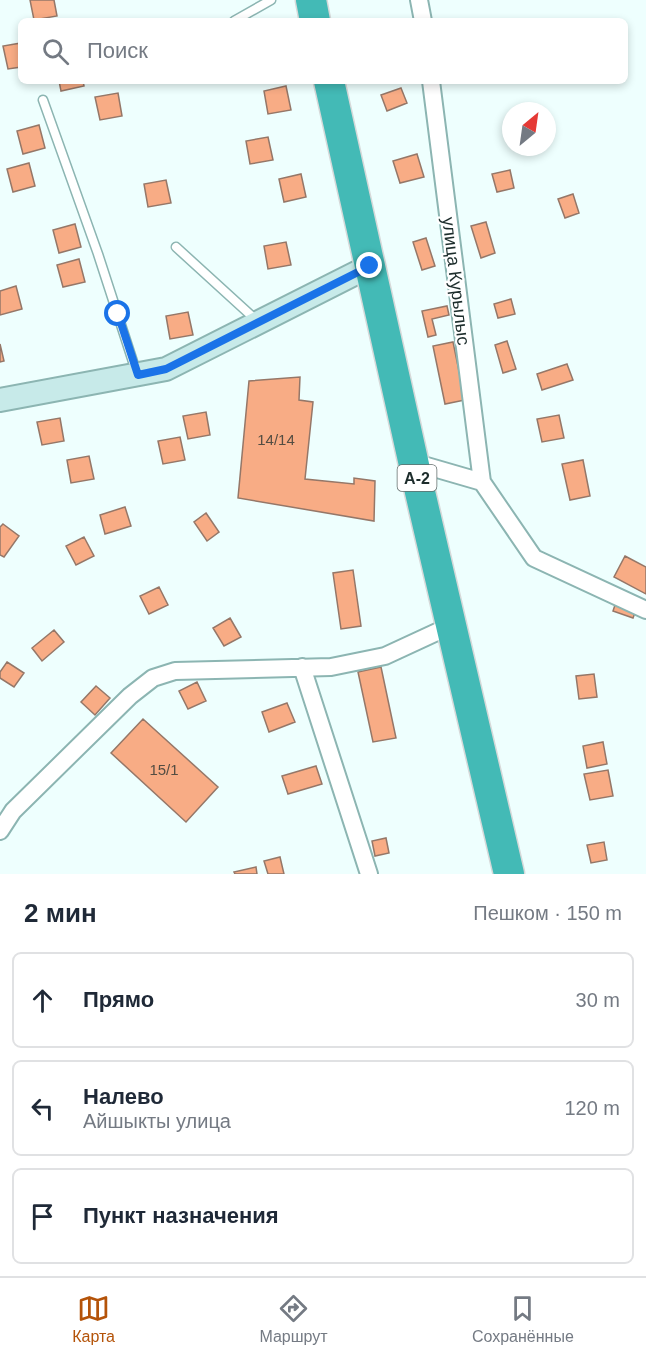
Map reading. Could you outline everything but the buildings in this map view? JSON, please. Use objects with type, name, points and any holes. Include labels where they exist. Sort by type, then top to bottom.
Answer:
[{"type":"highway","points":[[311,0],[314,18]]},
{"type":"highway","name":"A-2","points":[[330,84],[413,462],[509,874]]},
{"type":"street","points":[[419,0],[422,18]]},
{"type":"street","name":"улица Курылыс","points":[[431,84],[482,482]]},
{"type":"street","points":[[0,400],[166,369],[370,266]]},
{"type":"street","points":[[413,462],[482,482],[534,558],[646,610]]},
{"type":"street","points":[[0,831],[21,802],[130,696],[153,678],[175,671],[331,667],[385,656],[452,625]]},
{"type":"street","points":[[302,667],[369,874]]},
{"type":"lane","points":[[239,18],[271,0]]},
{"type":"lane","points":[[43,100],[138,375]]},
{"type":"lane","points":[[176,247],[259,322]]},
{"type":"route","points":[[118,314],[138,375],[166,369],[370,266]]}]
